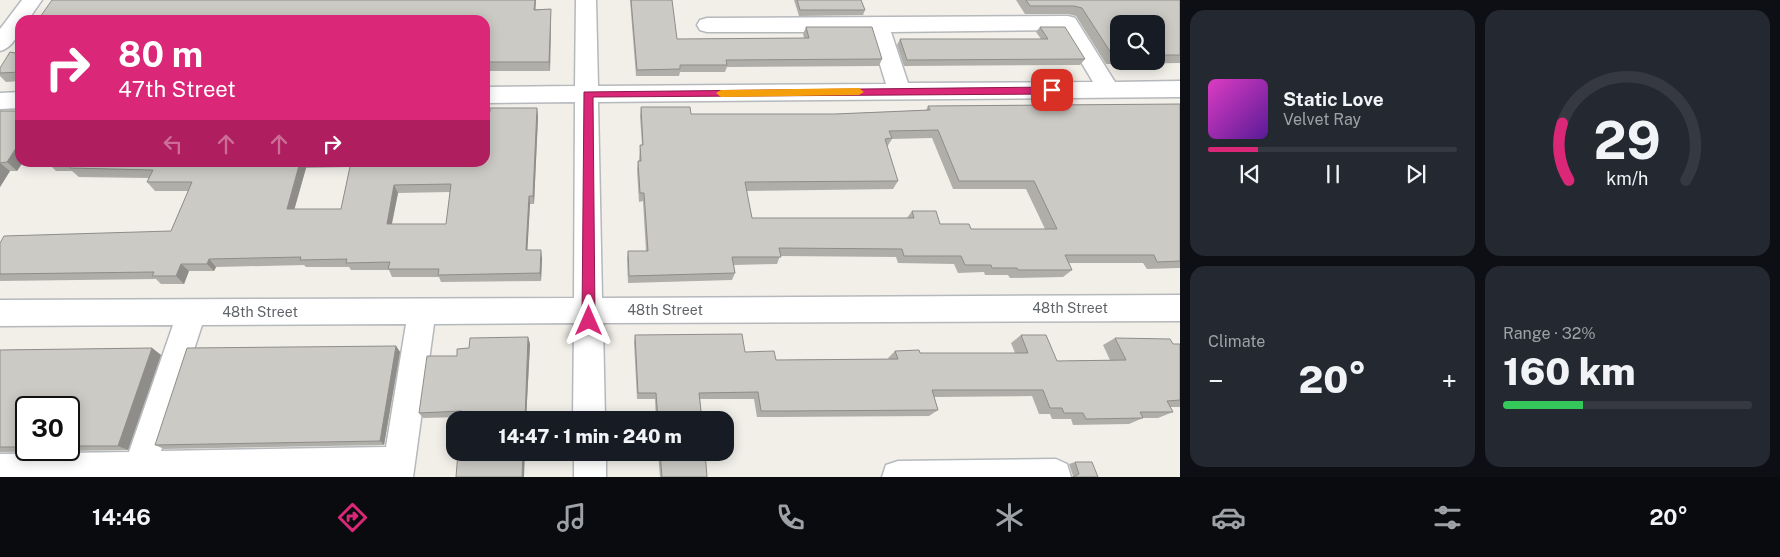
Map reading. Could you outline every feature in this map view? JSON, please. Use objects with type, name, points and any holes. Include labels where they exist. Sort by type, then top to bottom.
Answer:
[{"type":"street","points":[[21,15],[32,0]]},
{"type":"street","points":[[586,0],[589,411]]},
{"type":"street","points":[[0,44],[15,23]]},
{"type":"street","points":[[707,24],[878,26],[1068,23],[1109,90]]},
{"type":"street","points":[[878,26],[900,92]]},
{"type":"street","points":[[490,95],[1180,89]]},
{"type":"street","points":[[0,101],[15,100]]},
{"type":"street","name":"48th Street","points":[[0,313],[1180,308]]},
{"type":"street","points":[[0,470],[140,468],[398,470],[422,311]]},
{"type":"street","points":[[140,468],[192,312]]},
{"type":"street","points":[[590,461],[590,477]]},
{"type":"street","points":[[898,477],[1056,475]]},
{"type":"building","points":[[52,0],[535,0],[534,10],[551,9],[549,62],[490,62],[490,15],[42,15]]},
{"type":"building","points":[[631,0],[672,0],[677,39],[809,38],[806,27],[872,27],[882,59],[726,60],[727,65],[680,65],[680,69],[637,70]]},
{"type":"building","points":[[797,0],[861,0],[865,10],[800,10]]},
{"type":"building","points":[[1026,0],[1180,0],[1180,55],[1165,55],[1165,15],[1110,15],[1110,51],[1082,8],[1074,6],[1030,6]]},
{"type":"building","points":[[1040,27],[1065,27],[1085,59],[907,60],[900,39],[1048,39]]},
{"type":"building","points":[[10,52],[15,53],[15,72],[0,73],[0,68]]},
{"type":"building","points":[[1180,104],[1180,261],[1157,262],[1154,255],[1065,255],[1072,270],[1018,270],[1017,268],[992,268],[991,265],[965,265],[961,256],[904,256],[902,249],[779,248],[781,257],[732,257],[735,273],[629,276],[628,251],[648,251],[644,193],[640,193],[638,161],[641,161],[640,145],[643,145],[641,107],[690,107],[691,114],[835,114],[930,110],[928,106]],"holes":[[[938,130],[959,181],[1034,181],[1057,229],[971,229],[969,224],[940,224],[936,211],[912,211],[914,218],[752,218],[745,182],[898,181],[885,139],[892,138],[889,131]]]},
{"type":"building","points":[[490,108],[537,108],[533,196],[529,196],[526,250],[541,250],[540,273],[438,275],[439,269],[388,269],[390,262],[346,263],[347,259],[300,260],[301,257],[209,259],[207,264],[181,264],[176,276],[152,276],[154,272],[0,274],[0,243],[4,236],[171,231],[192,182],[147,182],[153,170],[70,167],[299,167],[287,209],[341,209],[350,167],[490,167]],"holes":[[[451,184],[446,224],[387,224],[394,185]]]},
{"type":"building","points":[[0,111],[15,111],[15,150],[7,162],[0,163]]},
{"type":"building","points":[[742,334],[745,352],[774,351],[776,360],[898,359],[895,351],[919,350],[920,353],[1028,353],[1021,335],[1046,335],[1057,361],[1126,360],[1115,338],[1170,339],[1173,344],[1180,344],[1180,400],[1167,401],[1173,412],[1140,412],[1143,418],[1086,419],[1083,413],[1064,413],[1062,408],[1050,408],[1043,390],[932,390],[938,410],[761,411],[758,392],[699,393],[701,411],[657,411],[656,393],[638,393],[635,335]]},
{"type":"building","points":[[528,337],[525,411],[419,413],[427,356],[457,356],[457,349],[469,348],[470,338]]},
{"type":"building","points":[[396,346],[380,441],[155,445],[187,348]]},
{"type":"building","points":[[152,348],[118,446],[80,446],[80,396],[15,396],[15,447],[0,447],[0,350]]},
{"type":"building","points":[[457,461],[523,461],[522,477],[456,477]]},
{"type":"building","points":[[661,461],[706,461],[707,477],[662,477]]},
{"type":"building","points":[[1075,462],[1092,462],[1098,477],[1073,477],[1079,474]]},
{"type":"slow traffic","points":[[721,93],[859,92]]},
{"type":"route","points":[[589,321],[588,94],[1052,90]]}]
